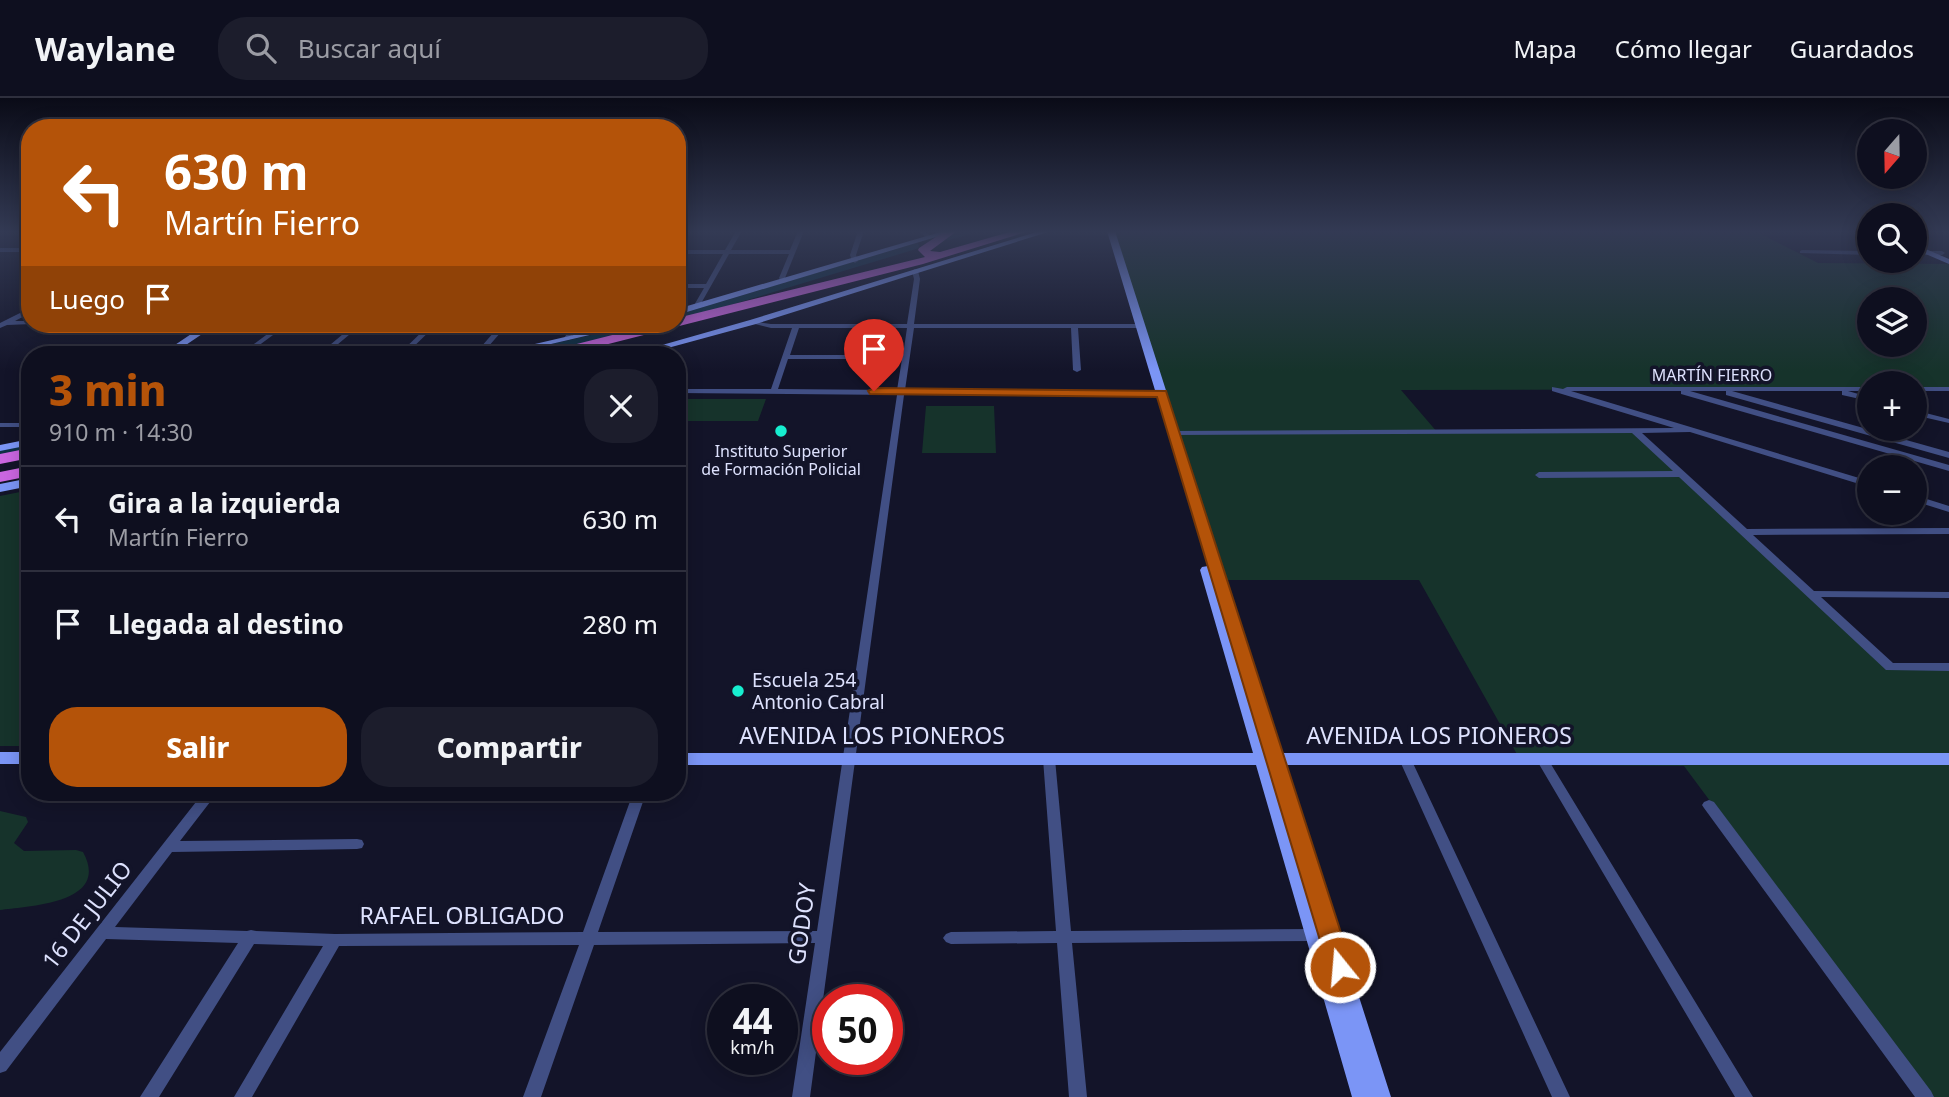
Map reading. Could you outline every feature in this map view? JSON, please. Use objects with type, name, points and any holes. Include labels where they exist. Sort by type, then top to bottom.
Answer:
[{"type":"highway","points":[[686,320],[847,278]]},
{"type":"highway","points":[[585,346],[635,333]]},
{"type":"highway","points":[[3,451],[21,452]]},
{"type":"highway","points":[[0,477],[21,473]]},
{"type":"main road","points":[[686,310],[800,278]]},
{"type":"main road","points":[[665,346],[753,322],[894,278]]},
{"type":"main road","points":[[1120,278],[1137,326]]},
{"type":"main road","points":[[1124,278],[1269,759],[1380,1097]]},
{"type":"main road","points":[[167,346],[186,333]]},
{"type":"main road","points":[[179,346],[198,333]]},
{"type":"main road","points":[[534,346],[593,333]]},
{"type":"main road","points":[[1158,394],[1174,433],[1269,759],[1315,935],[1363,1097]]},
{"type":"main road","points":[[3,451],[21,443]]},
{"type":"main road","points":[[0,488],[21,484]]},
{"type":"main road","points":[[0,758],[21,758]]},
{"type":"main road","name":"AVENIDA LOS PIONEROS","points":[[686,759],[1949,760]]},
{"type":"street","points":[[696,307],[713,278]]},
{"type":"street","points":[[782,278],[785,282]]},
{"type":"street","name":"GODOY","points":[[801,1097],[917,278]]},
{"type":"street","points":[[686,286],[708,286]]},
{"type":"street","points":[[2,324],[21,314]]},
{"type":"street","points":[[753,322],[771,327],[1137,326]]},
{"type":"street","points":[[2,324],[21,323]]},
{"type":"street","points":[[774,391],[796,326]]},
{"type":"street","points":[[1074,326],[1077,370]]},
{"type":"street","points":[[255,346],[273,333]]},
{"type":"street","points":[[332,346],[348,333]]},
{"type":"street","points":[[411,346],[424,333]]},
{"type":"street","points":[[485,346],[497,333]]},
{"type":"street","points":[[567,339],[571,333]]},
{"type":"street","points":[[786,357],[904,357]]},
{"type":"street","name":"MARTÍN FIERRO","points":[[1689,430],[1555,389],[1857,389]]},
{"type":"street","points":[[1675,389],[1949,468]]},
{"type":"street","points":[[1717,389],[1949,455]]},
{"type":"street","points":[[1831,389],[1857,396]]},
{"type":"street","points":[[1927,389],[1949,389]]},
{"type":"street","points":[[686,391],[1158,394]]},
{"type":"street","points":[[1927,415],[1949,421]]},
{"type":"street","points":[[0,425],[21,425]]},
{"type":"street","points":[[1174,433],[1689,430],[1857,480]]},
{"type":"street","points":[[1635,431],[1890,667],[1949,667]]},
{"type":"street","points":[[1539,475],[1682,474]]},
{"type":"street","points":[[1927,502],[1949,509]]},
{"type":"street","points":[[1745,531],[1949,531]]},
{"type":"street","points":[[1811,594],[1949,595]]},
{"type":"street","points":[[1049,759],[1062,938],[1078,1097]]},
{"type":"street","points":[[1405,759],[1562,1097]]},
{"type":"street","points":[[1542,759],[1744,1097]]},
{"type":"street","name":"16 DE JULIO","points":[[0,1065],[204,801]]},
{"type":"street","points":[[532,1097],[586,938],[637,801]]},
{"type":"street","points":[[1709,805],[1925,1097]]},
{"type":"street","points":[[168,847],[357,844]]},
{"type":"street","name":"RAFAEL OBLIGADO","points":[[102,933],[335,940],[822,937]]},
{"type":"street","points":[[951,938],[1315,935]]},
{"type":"street","points":[[149,1097],[251,936]]},
{"type":"street","points":[[243,1097],[335,940]]},
{"type":"green space","points":[[1126,278],[1949,278],[1949,389],[1927,389],[1927,371],[1857,371],[1857,389],[1401,390],[1438,433],[1634,431],[1893,665],[1949,668],[1949,1097],[1930,1097],[1684,766],[1523,765],[1419,580],[1221,580]]},
{"type":"green space","points":[[686,399],[766,399],[758,421],[686,421]]},
{"type":"green space","points":[[926,406],[994,406],[996,453],[922,453]]},
{"type":"green space","points":[[21,492],[21,746],[0,746],[0,496]]},
{"type":"green space","points":[[0,811],[26,817],[28,822],[14,843],[24,851],[83,852],[89,869],[86,882],[77,892],[47,903],[0,910]]},
{"type":"waterway","points":[[686,315],[811,278]]},
{"type":"waterway","points":[[595,337],[613,333]]},
{"type":"waterway","points":[[559,346],[603,336]]},
{"type":"waterway","points":[[0,453],[21,450]]},
{"type":"place","name":"Instituto Superior de Formación Policial","points":[[781,431]]},
{"type":"place","name":"Escuela 254 Antonio Cabral","points":[[738,691]]},
{"type":"route","points":[[874,391],[1162,394],[1340,967]]}]
